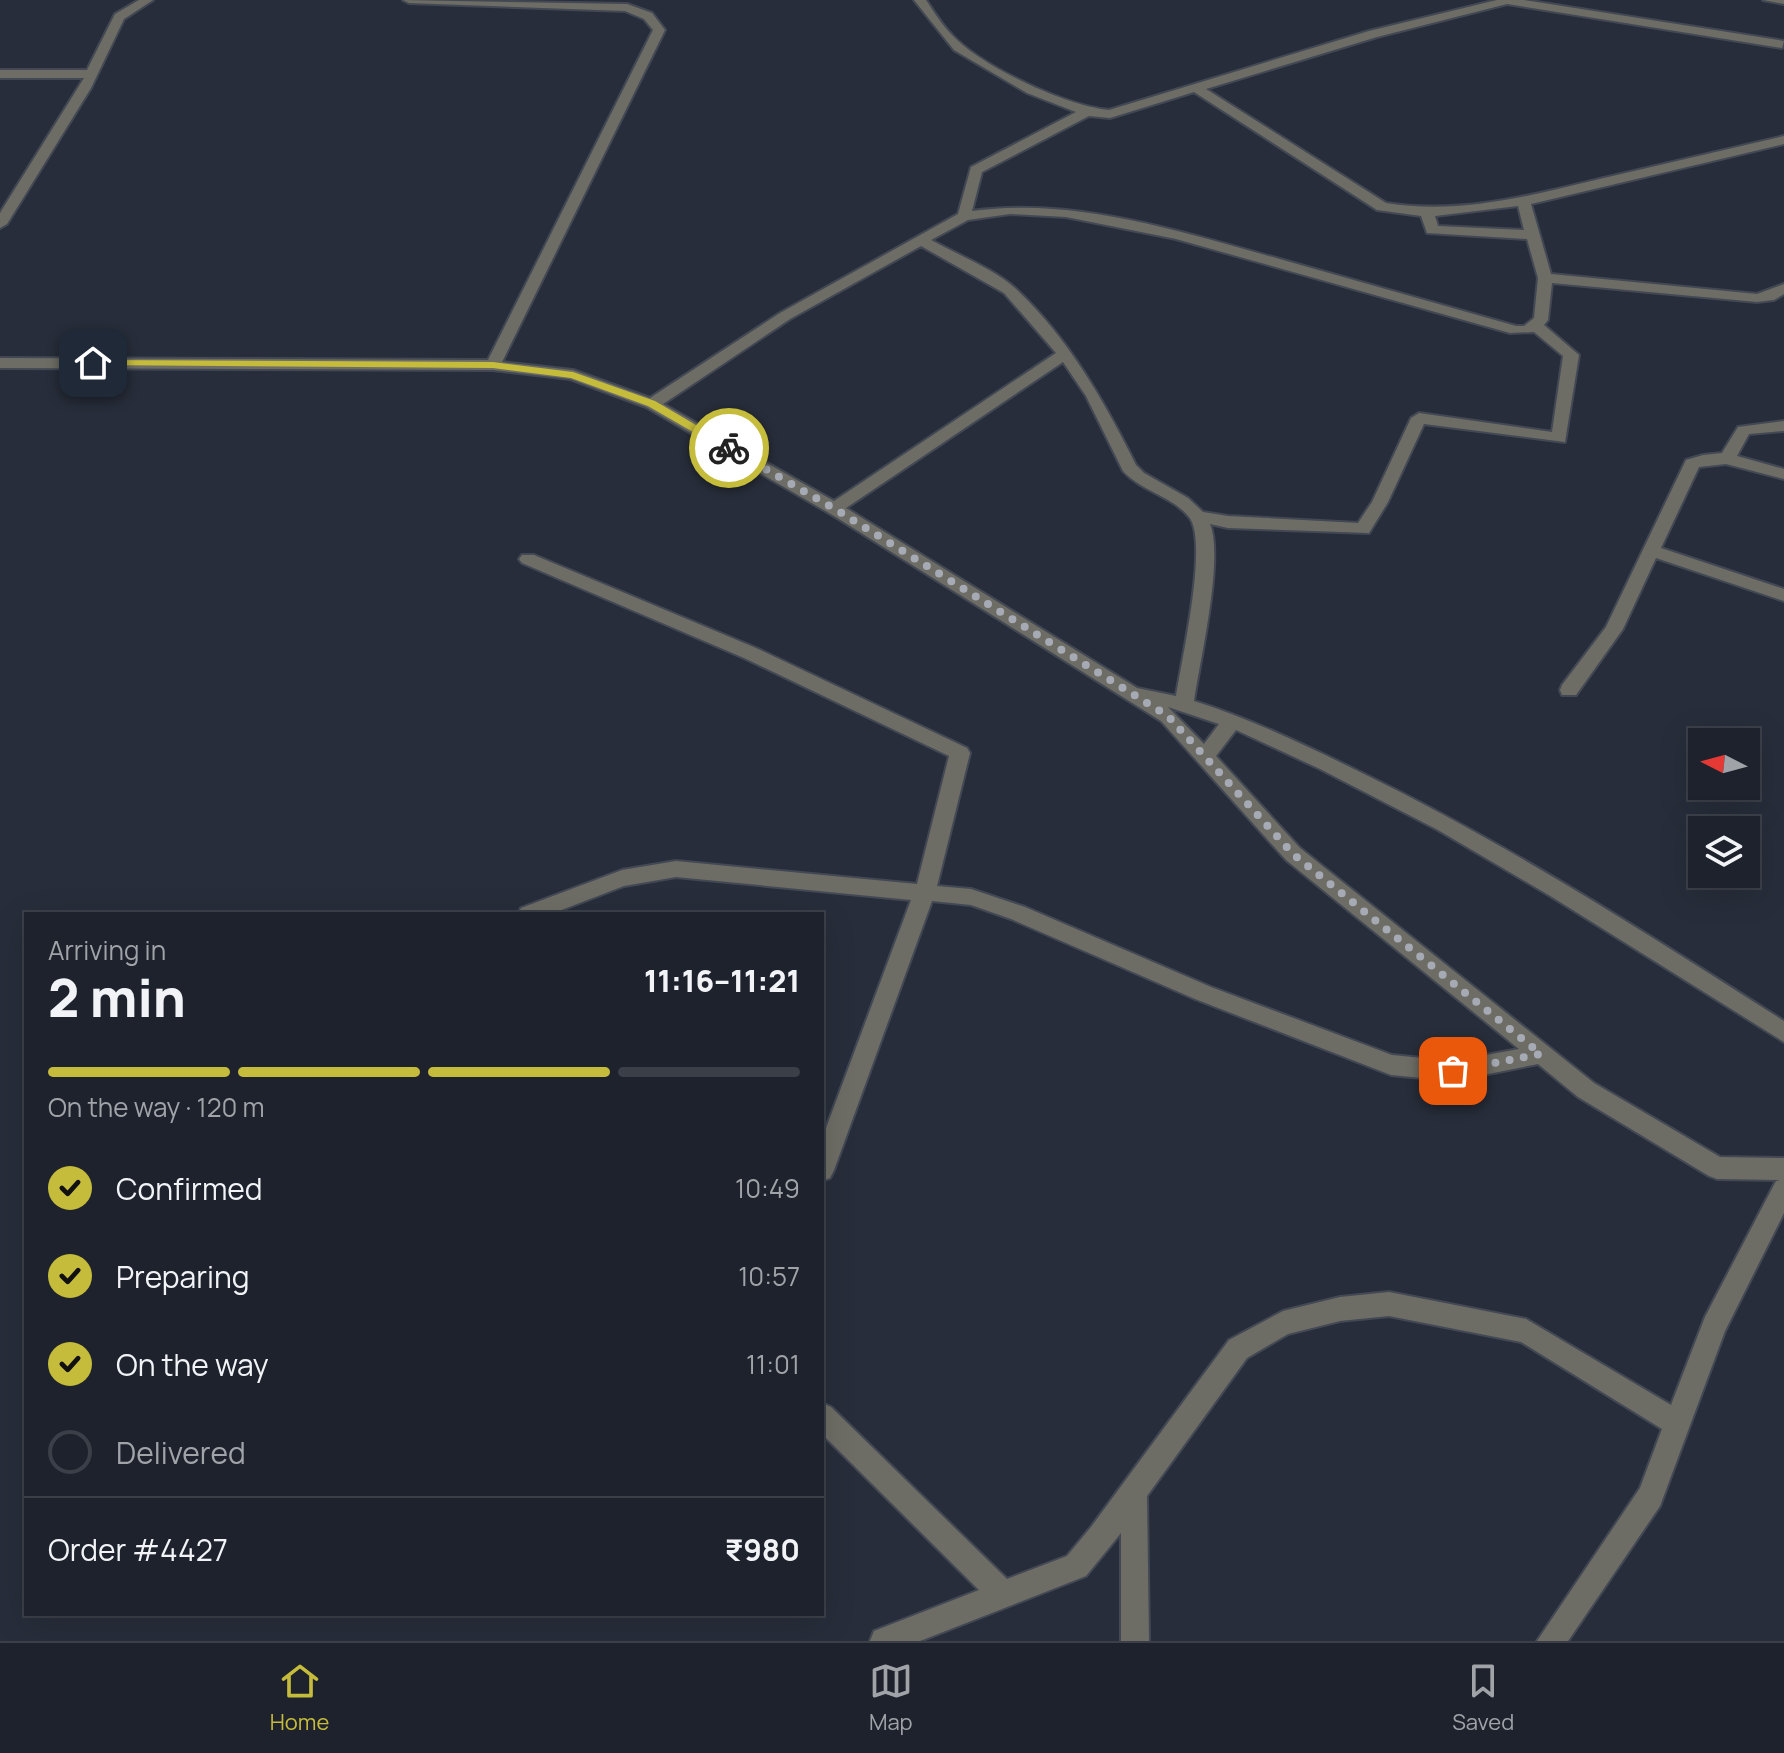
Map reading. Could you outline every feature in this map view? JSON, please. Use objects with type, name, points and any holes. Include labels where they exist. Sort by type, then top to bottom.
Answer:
[{"type":"street","points":[[0,224],[91,74],[119,17],[147,0]]},
{"type":"street","points":[[409,0],[627,8],[648,16],[659,30],[493,365]]},
{"type":"street","points":[[920,0],[958,47],[1011,78],[1086,112],[1110,114],[1199,90],[1373,34],[1509,0],[1782,44]]},
{"type":"street","points":[[1769,0],[1784,1]]},
{"type":"street","points":[[0,74],[91,74]]},
{"type":"street","points":[[1199,90],[1382,207],[1427,213],[1523,201],[1784,140]]},
{"type":"street","points":[[964,216],[976,170],[1086,112]]},
{"type":"street","points":[[652,404],[785,316],[964,216],[1010,210],[1066,213],[1178,235],[1501,327],[1528,330],[1541,320],[1545,278],[1523,201]]},
{"type":"street","points":[[1427,213],[1432,230],[1533,235]]},
{"type":"street","points":[[922,241],[1009,290],[1065,354],[1094,396],[1129,467],[1138,477],[1182,502],[1198,516],[1206,535],[1203,584],[1184,702]]},
{"type":"street","points":[[1545,278],[1757,298],[1769,297],[1784,288]]},
{"type":"street","points":[[1198,516],[1228,522],[1363,529],[1380,502],[1419,418],[1559,438],[1571,355],[1536,326]]},
{"type":"street","points":[[834,509],[1065,354]]},
{"type":"street","points":[[0,363],[493,365],[573,375],[652,404],[834,509],[1168,716],[1293,854],[1586,1090],[1717,1168],[1784,1169]]},
{"type":"street","points":[[1727,459],[1744,430],[1784,426]]},
{"type":"street","points":[[1569,690],[1614,629],[1692,464],[1702,458],[1727,459],[1784,474]]},
{"type":"street","points":[[1652,551],[1784,595]]},
{"type":"street","points":[[528,559],[750,653],[960,753],[925,891],[824,1165]]},
{"type":"street","points":[[1129,692],[1184,702],[1233,720],[1414,805],[1590,909],[1784,1033]]},
{"type":"street","points":[[1205,757],[1233,720]]},
{"type":"street","points":[[533,912],[622,878],[676,869],[971,897],[1018,913],[1203,993],[1391,1065],[1453,1071],[1541,1054]]},
{"type":"street","points":[[1551,1641],[1650,1496],[1714,1326],[1784,1189]]},
{"type":"street","points":[[900,1639],[1076,1566],[1134,1493],[1238,1349],[1283,1323],[1340,1309],[1389,1304],[1526,1331],[1677,1423]]},
{"type":"street","points":[[824,1418],[1003,1594]]},
{"type":"street","points":[[1134,1493],[1135,1641]]},
{"type":"way so far","points":[[729,448],[840,512],[1168,716],[1293,854],[1541,1054],[1453,1071]]},
{"type":"route","points":[[93,363],[493,365],[573,375],[652,404],[729,448]]}]
